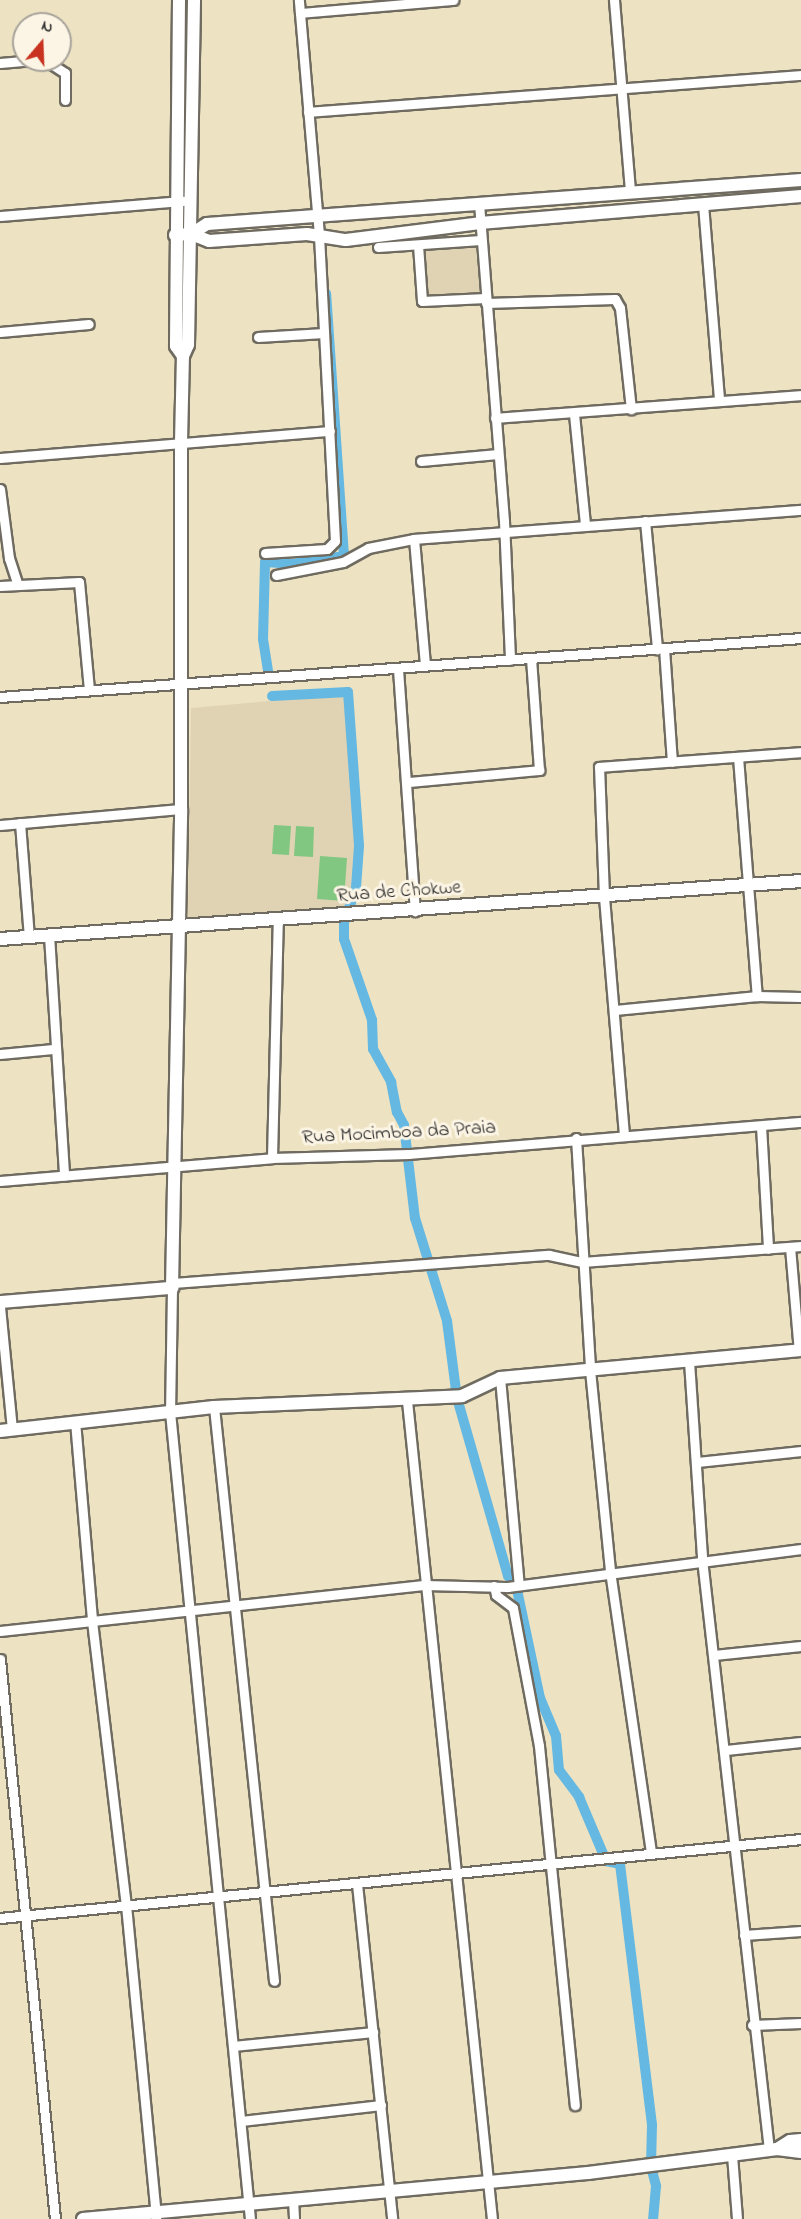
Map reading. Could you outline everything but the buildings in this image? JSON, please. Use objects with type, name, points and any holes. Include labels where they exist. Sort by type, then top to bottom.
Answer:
[{"type":"street","points":[[179,0],[175,285],[176,346],[183,356]]},
{"type":"street","points":[[194,0],[188,345],[183,356],[181,442],[180,809],[170,1412],[250,2219]]},
{"type":"street","points":[[265,553],[327,549],[332,546],[334,467],[319,235],[299,0]]},
{"type":"street","points":[[300,13],[453,0]]},
{"type":"street","points":[[614,0],[624,89],[630,192]]},
{"type":"street","points":[[179,40],[193,40]]},
{"type":"street","points":[[63,72],[65,100]]},
{"type":"street","points":[[308,112],[801,75]]},
{"type":"street","points":[[176,166],[192,166]]},
{"type":"street","points":[[175,236],[191,234],[207,224],[801,180]]},
{"type":"street","points":[[191,234],[209,241],[319,235],[346,240],[480,223],[801,196]]},
{"type":"street","points":[[0,216],[191,201]]},
{"type":"street","points":[[478,203],[505,535],[510,660]]},
{"type":"street","points":[[704,204],[719,400]]},
{"type":"street","points":[[378,247],[481,240]]},
{"type":"street","points":[[418,245],[422,301],[615,299],[620,308],[631,409]]},
{"type":"street","points":[[175,285],[189,285]]},
{"type":"street","points":[[0,332],[89,324]]},
{"type":"street","points":[[258,337],[324,333]]},
{"type":"street","points":[[495,418],[574,414],[719,400],[801,395]]},
{"type":"street","points":[[574,414],[585,525]]},
{"type":"street","points":[[0,458],[330,431]]},
{"type":"street","points":[[421,461],[498,454]]},
{"type":"street","points":[[0,489],[9,558],[18,585]]},
{"type":"street","points":[[276,575],[343,562],[368,548],[414,539],[505,535],[585,525],[801,510]]},
{"type":"street","points":[[645,521],[672,762]]},
{"type":"street","points":[[414,539],[425,666]]},
{"type":"street","points":[[0,586],[79,582],[89,690]]},
{"type":"street","points":[[0,697],[801,638]]},
{"type":"street","points":[[408,782],[539,770],[531,659]]},
{"type":"street","points":[[398,669],[408,782],[415,911]]},
{"type":"street","points":[[624,1135],[604,896],[599,767],[801,752]]},
{"type":"street","points":[[738,757],[757,996]]},
{"type":"street","points":[[0,825],[180,809]]},
{"type":"street","points":[[20,823],[29,937]]},
{"type":"street","name":"Rua de Chokwe","points":[[0,939],[415,911],[801,881]]},
{"type":"street","points":[[272,1158],[278,920]]},
{"type":"street","points":[[49,935],[54,1049],[64,1176]]},
{"type":"street","points":[[615,1010],[757,996],[801,997]]},
{"type":"street","points":[[0,1054],[54,1049]]},
{"type":"street","name":"Rua Mocimboa da Praia","points":[[0,1181],[174,1169],[272,1158],[407,1155],[576,1138],[801,1122]]},
{"type":"street","points":[[761,1126],[768,1249]]},
{"type":"street","points":[[576,1138],[590,1370],[610,1571],[651,1851]]},
{"type":"street","points":[[0,1302],[549,1255],[582,1262],[801,1246]]},
{"type":"street","points":[[0,1307],[6,1430],[214,1407],[407,1401],[456,1396],[500,1378],[800,1351],[790,1247]]},
{"type":"street","points":[[689,1361],[698,1462],[702,1559],[726,1750],[752,2025],[773,2150]]},
{"type":"street","points":[[500,1378],[519,1585]]},
{"type":"street","points":[[407,1401],[454,1874],[492,2219]]},
{"type":"street","points":[[214,1407],[274,1981]]},
{"type":"street","points":[[75,1421],[92,1621],[126,1905],[156,2216]]},
{"type":"street","points":[[698,1462],[801,1451]]},
{"type":"street","points":[[0,1631],[424,1585],[519,1585],[702,1559],[801,1549]]},
{"type":"street","points":[[494,1586],[496,1595],[513,1608],[521,1635],[539,1746],[575,2105]]},
{"type":"street","points":[[714,1655],[801,1647]]},
{"type":"street","points":[[0,1659],[56,2219]]},
{"type":"street","points":[[726,1750],[801,1742]]},
{"type":"street","points":[[0,1918],[454,1874],[550,1867],[651,1851],[801,1839]]},
{"type":"street","points":[[357,1884],[392,2219]]},
{"type":"street","points":[[744,1935],[801,1931]]},
{"type":"street","points":[[752,2025],[801,2023]]},
{"type":"street","points":[[233,2046],[373,2032]]},
{"type":"street","points":[[241,2121],[381,2105]]},
{"type":"street","points":[[773,2150],[790,2141],[801,2140]]},
{"type":"street","points":[[83,2219],[156,2216],[249,2203],[588,2173],[773,2150],[801,2152]]},
{"type":"street","points":[[732,2155],[737,2219]]},
{"type":"street","points":[[292,2199],[294,2219]]},
{"type":"shaded area","points":[[476,247],[480,295],[424,298],[420,250]]},
{"type":"shaded area","points":[[347,694],[357,830],[354,884],[346,909],[188,920],[191,708]]},
{"type":"green space","points":[[274,825],[291,826],[289,855],[272,854]]},
{"type":"green space","points":[[296,826],[314,827],[313,857],[294,856]]},
{"type":"green space","points":[[320,856],[347,858],[344,901],[317,899]]},
{"type":"waterway","points":[[269,677],[263,639],[265,562],[292,564],[344,556],[326,294]]},
{"type":"waterway","points":[[272,696],[348,692],[359,846],[356,888],[344,923],[344,939],[372,1020],[373,1049],[391,1082],[397,1112],[404,1125],[415,1218],[447,1321],[457,1398],[508,1576],[516,1585],[540,1698],[556,1736],[559,1770],[579,1797],[604,1856]]},
{"type":"waterway","points":[[606,1861],[620,1864],[652,2125],[651,2167],[656,2186],[653,2219]]}]
